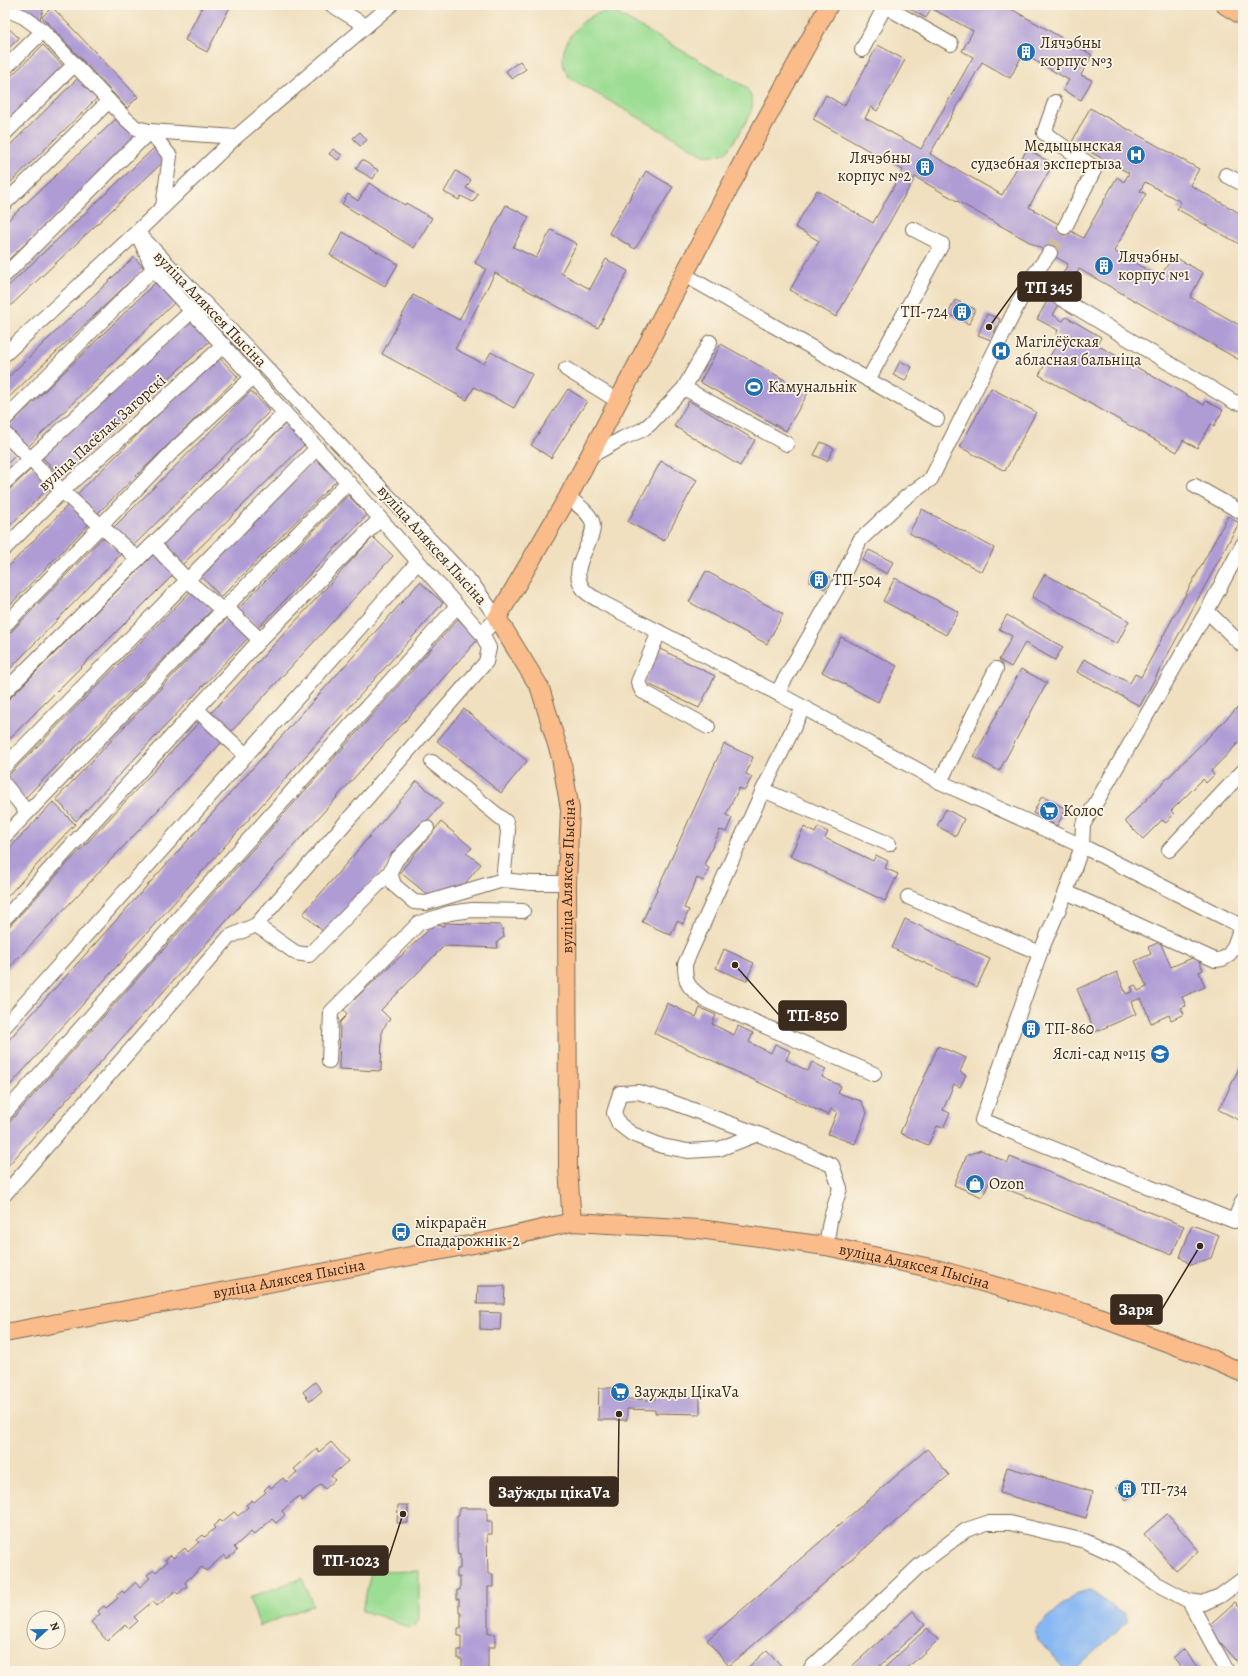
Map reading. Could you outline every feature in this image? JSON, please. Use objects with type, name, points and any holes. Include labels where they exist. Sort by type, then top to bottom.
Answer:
[{"type":"main road","points":[[497,618],[568,497],[683,274],[829,5]]},
{"type":"main road","points":[[1225,5],[1243,16]]},
{"type":"main road","name":"вуліца Аляксея Пысіна","points":[[497,618],[540,688],[561,758],[570,809],[567,883],[568,1170],[572,1222]]},
{"type":"main road","name":"вуліца Аляксея Пысіна","points":[[5,1333],[495,1240],[572,1222],[699,1229],[826,1246],[940,1270],[1085,1312],[1242,1371]]},
{"type":"street","points":[[332,5],[366,26]]},
{"type":"street","points":[[5,354],[137,232],[236,137],[391,5]]},
{"type":"street","points":[[862,50],[884,6],[951,44]]},
{"type":"street","points":[[5,9],[24,17],[42,31],[136,128],[150,131],[236,137]]},
{"type":"street","points":[[5,68],[42,31]]},
{"type":"street","points":[[5,133],[74,65]]},
{"type":"street","points":[[5,203],[109,101]]},
{"type":"street","points":[[1056,102],[1044,133],[1095,168],[1065,228]]},
{"type":"street","points":[[150,131],[170,156],[163,207]]},
{"type":"street","points":[[5,276],[150,131]]},
{"type":"street","points":[[1226,175],[1243,184]]},
{"type":"street","points":[[868,380],[942,244],[913,229]]},
{"type":"street","points":[[5,1194],[229,937],[256,925],[486,662],[489,648],[482,634],[348,482],[153,269],[137,232]]},
{"type":"street","name":"вуліца Аляксея Пысіна","points":[[137,232],[474,586],[497,618]]},
{"type":"street","points":[[778,693],[838,586],[860,540],[906,497],[930,479],[1030,280],[1050,253]]},
{"type":"street","points":[[5,419],[153,269]]},
{"type":"street","points":[[683,274],[937,420]]},
{"type":"street","points":[[1030,280],[1234,402],[1243,403]]},
{"type":"street","points":[[5,482],[192,310]]},
{"type":"street","points":[[587,458],[650,424],[684,388],[710,342]]},
{"type":"street","name":"вуліца Пасёлак Загорскі","points":[[5,548],[62,491],[224,345]]},
{"type":"street","points":[[566,369],[618,401]]},
{"type":"street","points":[[5,625],[176,448],[253,377]]},
{"type":"street","points":[[684,388],[787,444]]},
{"type":"street","points":[[5,691],[138,558],[154,545],[285,413]]},
{"type":"street","points":[[5,434],[62,491],[138,558]]},
{"type":"street","points":[[5,766],[317,448]]},
{"type":"street","points":[[5,836],[348,482]]},
{"type":"street","points":[[1195,486],[1243,513]]},
{"type":"street","points":[[568,497],[583,510],[591,520],[593,527],[592,534],[581,557],[578,578],[585,591],[603,603],[778,693],[802,708],[940,782],[1082,846],[1242,927],[1228,956],[1223,960],[1215,960],[1066,892]]},
{"type":"street","points":[[5,918],[260,640],[380,519]]},
{"type":"street","points":[[1243,544],[1207,611],[1083,825],[1082,846],[1066,892],[1040,953],[982,1120],[1234,1221],[1243,1200]]},
{"type":"street","points":[[154,545],[187,580],[220,608],[228,609],[260,640]]},
{"type":"street","points":[[5,1026],[418,562]]},
{"type":"street","points":[[5,1113],[457,606]]},
{"type":"street","points":[[1207,611],[1243,646]]},
{"type":"street","points":[[482,634],[497,618]]},
{"type":"street","points":[[659,632],[638,682],[642,691],[708,727]]},
{"type":"street","points":[[940,782],[996,669]]},
{"type":"street","points":[[802,708],[763,790],[685,964],[685,980],[692,990],[705,1000],[874,1074]]},
{"type":"street","points":[[196,709],[246,755]]},
{"type":"street","points":[[432,762],[506,822],[508,832],[503,880]]},
{"type":"street","points":[[1169,850],[1243,772]]},
{"type":"street","points":[[5,785],[27,812]]},
{"type":"street","points":[[763,790],[889,844]]},
{"type":"street","points":[[256,925],[296,953],[309,955],[390,872],[396,860],[427,828]]},
{"type":"street","points":[[390,872],[394,885],[414,902],[426,903],[503,880],[531,883],[567,883]]},
{"type":"street","points":[[908,897],[1040,953]]},
{"type":"street","points":[[329,1062],[331,1012],[419,923],[450,913],[472,910],[523,911]]},
{"type":"street","points":[[758,1134],[719,1149],[688,1151],[662,1146],[632,1134],[619,1124],[614,1113],[620,1093],[638,1092],[669,1101],[758,1134],[832,1165],[840,1188],[830,1221],[826,1246]]},
{"type":"street","points":[[811,1668],[920,1565],[966,1530],[986,1523],[1010,1523],[1085,1541],[1120,1557],[1156,1584],[1189,1601],[1203,1603],[1220,1596],[1243,1579]]},
{"type":"street","points":[[1189,1601],[1227,1671]]},
{"type":"green space","points":[[612,11],[746,87],[752,100],[751,112],[726,152],[715,155],[704,155],[571,79],[565,70],[563,61],[567,43],[572,34],[586,20],[594,15]]},
{"type":"green space","points":[[419,1571],[419,1619],[415,1626],[409,1628],[383,1617],[362,1611],[371,1572]]},
{"type":"green space","points":[[302,1578],[313,1605],[260,1626],[249,1598]]},
{"type":"water","points":[[1089,1590],[1124,1614],[1127,1622],[1076,1668],[1066,1671],[1038,1640],[1035,1629],[1075,1594]]},
{"type":"building","points":[[7,5],[45,5],[40,19]]},
{"type":"building","points":[[203,5],[231,5],[207,52],[185,40]]},
{"type":"building","points":[[903,5],[1004,5],[1092,55],[1081,75],[1092,80],[1081,100],[1063,90],[1069,80],[1023,54],[1010,78],[982,62],[930,154],[1002,195],[1027,149],[1053,164],[1029,207],[1083,238],[1117,177],[1124,182],[1129,173],[1072,142],[1090,108],[1199,169],[1190,185],[1243,215],[1243,246],[1177,209],[1181,202],[1145,182],[1140,191],[1146,194],[1114,251],[1160,277],[1173,256],[1203,273],[1190,297],[1243,327],[1243,362],[1079,269],[1053,315],[1063,321],[1066,317],[1101,337],[1097,345],[1204,405],[1206,401],[1223,410],[1214,426],[1211,424],[1197,448],[1183,440],[1177,452],[1039,375],[1061,337],[1056,335],[1058,330],[1037,319],[1068,264],[915,177],[836,317],[790,290],[819,241],[795,227],[817,190],[873,223],[903,170],[813,119],[826,95],[844,106],[878,45],[905,60],[877,111],[871,107],[865,118],[921,149],[973,57],[962,51],[973,31],[931,8],[926,18]]},
{"type":"building","points":[[52,7],[138,97],[127,108],[42,17]]},
{"type":"building","points":[[5,25],[19,38],[5,52]]},
{"type":"building","points":[[43,45],[63,66],[5,123],[5,82]]},
{"type":"building","points":[[520,61],[526,69],[512,79],[506,71]]},
{"type":"building","points":[[78,78],[97,98],[5,188],[5,150]]},
{"type":"building","points":[[117,118],[137,139],[5,263],[5,223]]},
{"type":"building","points":[[360,132],[367,140],[360,146],[353,138]]},
{"type":"building","points":[[154,148],[165,160],[5,311],[5,289]]},
{"type":"building","points":[[333,149],[342,155],[338,160],[329,154]]},
{"type":"building","points":[[362,160],[378,170],[373,179],[356,169]]},
{"type":"building","points":[[456,171],[471,180],[466,188],[478,194],[473,202],[461,196],[459,200],[444,192]]},
{"type":"building","points":[[646,171],[673,187],[635,249],[609,233]]},
{"type":"building","points":[[369,183],[405,205],[406,203],[432,218],[414,248],[342,204],[348,194],[358,201]]},
{"type":"building","points":[[506,205],[529,217],[513,247],[536,258],[551,230],[577,244],[561,273],[590,289],[606,259],[628,271],[598,328],[495,273],[455,349],[484,364],[491,352],[532,374],[514,408],[474,387],[467,400],[382,354],[413,295],[459,320],[486,269],[475,263]]},
{"type":"building","points":[[343,232],[398,264],[385,286],[330,255]]},
{"type":"building","points":[[134,257],[144,268],[5,401],[5,380]]},
{"type":"building","points":[[158,280],[177,300],[27,448],[7,428]]},
{"type":"building","name":"ТП-724","points":[[955,300],[975,309],[969,324],[948,314]]},
{"type":"building","points":[[987,314],[1000,319],[991,340],[978,335]]},
{"type":"building","points":[[193,319],[212,339],[61,477],[42,457]]},
{"type":"building","name":"Камунальнік","points":[[721,344],[808,393],[786,431],[700,382]]},
{"type":"building","points":[[218,356],[238,377],[96,515],[76,495]]},
{"type":"building","points":[[900,361],[912,367],[905,381],[893,375]]},
{"type":"building","points":[[991,388],[1036,412],[1005,471],[960,447]]},
{"type":"building","points":[[568,389],[587,401],[551,458],[531,445]]},
{"type":"building","points":[[251,391],[270,411],[131,548],[112,529]]},
{"type":"building","points":[[689,401],[755,440],[740,466],[674,426]]},
{"type":"building","points":[[285,424],[305,444],[182,565],[162,544]]},
{"type":"building","points":[[821,442],[834,448],[827,461],[814,455]]},
{"type":"building","points":[[5,445],[16,455],[5,466]]},
{"type":"building","points":[[315,458],[338,479],[221,597],[201,576]]},
{"type":"building","points":[[661,461],[697,480],[664,541],[628,522]]},
{"type":"building","points":[[33,467],[51,486],[5,530],[5,494]]},
{"type":"building","points":[[1243,482],[1243,491],[1239,488]]},
{"type":"building","points":[[348,495],[367,515],[258,628],[238,609]]},
{"type":"building","points":[[70,503],[90,523],[5,610],[5,570]]},
{"type":"building","points":[[922,509],[994,548],[982,572],[909,533]]},
{"type":"building","points":[[1228,516],[1239,523],[1140,706],[1077,672],[1084,659],[1130,683],[1135,674],[1141,677]]},
{"type":"building","points":[[103,537],[121,554],[5,674],[5,638]]},
{"type":"building","points":[[373,537],[393,556],[231,732],[211,713]]},
{"type":"building","points":[[869,550],[893,562],[887,574],[862,560]]},
{"type":"building","points":[[156,552],[176,572],[5,743],[5,703]]},
{"type":"building","name":"ТП-504","points":[[813,570],[830,577],[825,589],[809,582]]},
{"type":"building","points":[[706,571],[783,614],[767,644],[689,602]]},
{"type":"building","points":[[1045,574],[1129,621],[1117,644],[1032,597]]},
{"type":"building","points":[[895,578],[959,612],[946,635],[883,601]]},
{"type":"building","points":[[420,582],[443,603],[5,1091],[5,1044]]},
{"type":"building","points":[[192,590],[212,610],[24,799],[5,779]]},
{"type":"building","points":[[1007,615],[1063,647],[1055,660],[1025,643],[1011,667],[999,660],[1012,636],[999,629]]},
{"type":"building","points":[[229,616],[250,636],[76,821],[56,799]]},
{"type":"building","points":[[458,619],[479,638],[5,1169],[5,1127]]},
{"type":"building","points":[[841,637],[897,666],[878,702],[822,672]]},
{"type":"building","points":[[660,649],[715,676],[699,708],[644,682]]},
{"type":"building","points":[[1021,669],[1047,683],[999,771],[974,757]]},
{"type":"building","points":[[1243,702],[1243,738],[1211,771],[1214,775],[1206,783],[1203,779],[1171,811],[1174,814],[1166,823],[1162,820],[1143,839],[1125,821]]},
{"type":"building","points":[[464,709],[527,761],[501,793],[437,741]]},
{"type":"building","points":[[202,719],[225,739],[5,972],[5,931]]},
{"type":"building","points":[[724,744],[753,757],[746,774],[752,777],[745,790],[739,788],[726,815],[732,818],[726,832],[720,830],[704,865],[709,868],[703,881],[697,878],[684,908],[689,910],[683,924],[677,921],[671,935],[642,922]]},
{"type":"building","points":[[417,781],[443,803],[325,933],[303,914]]},
{"type":"building","name":"Колос","points":[[1042,796],[1066,809],[1057,826],[1033,813]]},
{"type":"building","points":[[53,802],[75,824],[5,899],[5,878],[9,873],[5,870],[5,853]]},
{"type":"building","points":[[946,809],[964,819],[956,836],[937,826]]},
{"type":"building","points":[[441,822],[472,848],[466,853],[481,864],[463,886],[429,896],[400,872]]},
{"type":"building","points":[[804,827],[815,833],[818,827],[828,832],[825,838],[873,861],[876,855],[888,861],[885,868],[898,874],[885,901],[790,856]]},
{"type":"building","points":[[905,919],[990,959],[977,987],[892,948]]},
{"type":"building","points":[[445,923],[500,925],[503,930],[504,937],[497,942],[498,948],[444,946],[381,1010],[390,1019],[382,1030],[381,1071],[339,1069],[340,1022],[347,1015],[344,1009],[434,925],[444,926]]},
{"type":"building","points":[[1160,942],[1171,967],[1197,956],[1203,970],[1199,972],[1205,987],[1182,997],[1186,1006],[1181,1008],[1184,1014],[1171,1020],[1169,1015],[1151,1023],[1141,998],[1131,1002],[1136,1014],[1095,1032],[1077,989],[1117,972],[1126,994],[1133,991],[1131,987],[1135,985],[1138,991],[1147,987],[1135,961],[1151,954],[1148,947]]},
{"type":"building","points":[[724,949],[754,963],[746,981],[716,968]]},
{"type":"building","points":[[667,1003],[696,1017],[700,1008],[716,1015],[712,1024],[734,1035],[738,1026],[753,1033],[749,1042],[771,1053],[775,1044],[790,1051],[786,1060],[808,1071],[812,1062],[826,1069],[822,1077],[841,1086],[838,1093],[861,1101],[867,1113],[855,1144],[828,1134],[837,1112],[831,1109],[828,1115],[654,1033]]},
{"type":"building","name":"ТП-860","points":[[1027,1022],[1038,1027],[1034,1036],[1023,1031]]},
{"type":"building","points":[[938,1046],[966,1058],[960,1072],[966,1075],[960,1087],[954,1084],[943,1110],[950,1113],[943,1128],[937,1126],[928,1145],[900,1133]]},
{"type":"building","points":[[1243,1060],[1243,1122],[1219,1110]]},
{"type":"building","points":[[981,1150],[1008,1163],[1010,1157],[1184,1226],[1172,1255],[999,1186],[1000,1181],[992,1177],[982,1197],[954,1185],[967,1155]]},
{"type":"building","points":[[1192,1225],[1219,1235],[1211,1258],[1191,1265],[1180,1257]]},
{"type":"building","points":[[478,1286],[505,1286],[504,1304],[477,1304]]},
{"type":"building","points":[[480,1312],[501,1313],[500,1330],[480,1329]]},
{"type":"building","points":[[315,1382],[322,1391],[310,1401],[303,1392]]},
{"type":"building","points":[[599,1388],[627,1388],[627,1399],[655,1400],[655,1396],[700,1397],[700,1414],[655,1413],[655,1410],[627,1409],[627,1420],[598,1420]]},
{"type":"building","points":[[331,1442],[348,1461],[331,1476],[335,1480],[325,1489],[321,1484],[302,1501],[299,1496],[282,1511],[285,1515],[276,1523],[272,1519],[254,1535],[251,1532],[234,1547],[237,1551],[227,1559],[224,1555],[206,1571],[202,1567],[185,1582],[187,1586],[178,1594],[175,1591],[157,1606],[153,1601],[134,1617],[138,1621],[129,1629],[125,1625],[107,1641],[91,1622],[100,1614],[98,1611],[104,1606],[106,1608],[118,1598],[116,1596],[122,1591],[124,1593],[136,1582],[140,1587],[150,1578],[147,1575],[154,1570],[156,1572],[167,1562],[165,1560],[171,1555],[173,1558],[185,1548],[188,1552],[199,1542],[197,1540],[203,1535],[205,1537],[215,1528],[213,1526],[220,1520],[222,1522],[234,1512],[238,1516],[248,1507],[246,1505],[252,1500],[254,1502],[266,1492],[264,1490],[269,1485],[271,1488],[283,1478],[286,1482],[297,1472],[294,1469],[317,1449],[319,1452]]},
{"type":"building","points":[[927,1449],[949,1475],[729,1666],[707,1640]]},
{"type":"building","points":[[1007,1467],[1093,1492],[1086,1518],[1000,1493]]},
{"type":"building","name":"ТП-734","points":[[1127,1479],[1137,1491],[1126,1500],[1116,1487]]},
{"type":"building","points":[[398,1505],[408,1505],[408,1523],[397,1523]]},
{"type":"building","points":[[459,1508],[487,1508],[487,1521],[492,1521],[492,1534],[487,1534],[488,1574],[493,1574],[493,1587],[488,1587],[488,1634],[495,1634],[495,1647],[488,1647],[488,1671],[462,1671],[462,1659],[458,1659],[458,1650],[461,1650],[461,1636],[458,1636],[458,1628],[461,1628],[461,1613],[459,1613],[459,1599],[457,1599],[457,1590],[460,1590],[460,1577],[457,1577],[457,1569],[460,1569],[460,1554],[458,1555],[457,1546],[457,1515],[459,1515]]},
{"type":"building","points":[[1167,1514],[1199,1551],[1176,1571],[1144,1534]]},
{"type":"building","points":[[1235,1602],[1243,1610],[1243,1668],[1207,1627]]},
{"type":"building","points":[[913,1611],[925,1625],[874,1671],[854,1671],[851,1667]]},
{"type":"building","points":[[927,1628],[938,1640],[904,1671],[881,1671]]},
{"type":"building","points":[[1183,1649],[1202,1671],[1184,1671],[1173,1658]]},
{"type":"building","points":[[767,1650],[785,1670],[744,1671]]},
{"type":"tunnel","points":[[1050,253],[1065,227]]},
{"type":"place","name":"Лячэбны корпус №3","points":[[1026,52]]},
{"type":"place","name":"Медыцынская судзебная экспертыза","points":[[1136,155]]},
{"type":"place","name":"Лячэбны корпус №2","points":[[925,167]]},
{"type":"place","name":"Лячэбны корпус №1","points":[[1104,266]]},
{"type":"place","name":"ТП-724","points":[[962,312]]},
{"type":"place","name":"ТП 345","points":[[989,327]]},
{"type":"place","name":"Магілёўская абласная бальніца","points":[[1001,351]]},
{"type":"place","name":"Камунальнік","points":[[754,387]]},
{"type":"place","name":"ТП-504","points":[[819,580]]},
{"type":"place","name":"Колос","points":[[1049,811]]},
{"type":"place","name":"ТП-850","points":[[735,965]]},
{"type":"place","name":"ТП-860","points":[[1031,1029]]},
{"type":"place","name":"Яслі-сад №115","points":[[1160,1054]]},
{"type":"place","name":"Ozon","points":[[975,1184]]},
{"type":"place","name":"мікрараён Спадарожнік-2","points":[[401,1232]]},
{"type":"place","name":"Заря","points":[[1200,1246]]},
{"type":"place","name":"Заужды ЦікаVа","points":[[620,1392]]},
{"type":"place","name":"Заўжды цікаVа","points":[[619,1414]]},
{"type":"place","name":"ТП-734","points":[[1127,1489]]},
{"type":"place","name":"ТП-1023","points":[[403,1514]]}]
